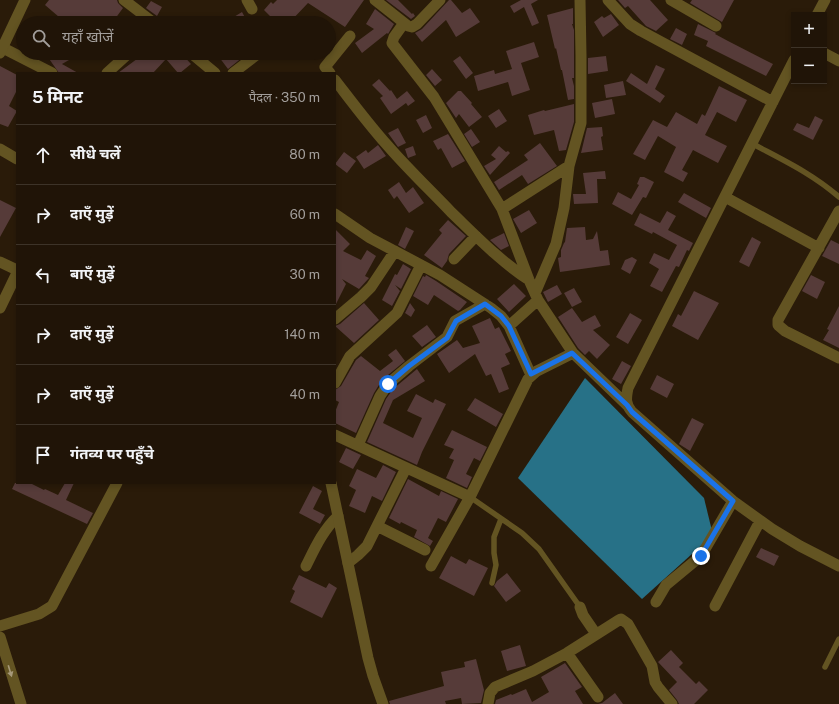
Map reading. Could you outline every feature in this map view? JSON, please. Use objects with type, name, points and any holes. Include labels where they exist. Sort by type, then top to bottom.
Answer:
[{"type":"street","points":[[17,16],[25,0]]},
{"type":"street","points":[[124,0],[145,16]]},
{"type":"street","points":[[375,0],[410,27],[414,27],[440,0]]},
{"type":"street","points":[[509,326],[537,297],[556,244],[564,208],[569,166],[581,123],[580,0]]},
{"type":"street","points":[[608,0],[630,24],[641,31],[773,102]]},
{"type":"street","points":[[671,0],[716,26]]},
{"type":"street","points":[[819,12],[825,0]]},
{"type":"street","points":[[16,19],[1,50],[16,57]]},
{"type":"street","points":[[404,23],[394,37],[392,43],[434,97],[502,209],[537,297],[572,353],[627,405],[632,412],[733,501],[760,521],[800,546],[839,566]]},
{"type":"street","points":[[336,53],[350,36]]},
{"type":"street","points":[[827,55],[839,61]]},
{"type":"street","points":[[23,60],[50,72]]},
{"type":"street","points":[[109,72],[122,60]]},
{"type":"street","points":[[199,60],[214,72]]},
{"type":"street","points":[[234,72],[250,60]]},
{"type":"street","points":[[329,72],[325,67],[331,60]]},
{"type":"street","points":[[627,405],[628,388],[753,144],[791,66]]},
{"type":"street","points":[[336,81],[358,111],[388,146],[476,236],[514,271],[529,280]]},
{"type":"street","points":[[0,149],[16,158]]},
{"type":"street","points":[[502,209],[569,166]]},
{"type":"street","points":[[725,197],[819,248]]},
{"type":"street","points":[[839,211],[778,320],[778,325],[785,331],[839,358]]},
{"type":"street","points":[[336,215],[370,238],[422,265],[485,304],[501,316],[509,326],[531,374]]},
{"type":"street","points":[[454,259],[476,236]]},
{"type":"street","points":[[336,318],[362,297],[371,287],[395,251]]},
{"type":"street","points":[[0,262],[16,270]]},
{"type":"street","points":[[336,381],[350,356],[397,313],[422,265]]},
{"type":"street","points":[[0,308],[16,273]]},
{"type":"street","points":[[358,445],[380,396],[388,384],[409,366],[447,338],[456,321],[485,304]]},
{"type":"street","points":[[431,566],[470,497],[523,386],[531,374],[572,353]]},
{"type":"street","points":[[336,435],[470,497]]},
{"type":"street","points":[[348,563],[367,546],[406,468]]},
{"type":"street","points":[[0,626],[39,614],[52,606],[116,484]]},
{"type":"street","points":[[332,484],[371,670],[383,704]]},
{"type":"street","points":[[656,602],[666,586],[701,556],[733,501]]},
{"type":"street","points":[[306,566],[320,538],[338,516]]},
{"type":"street","points":[[715,606],[760,521]]},
{"type":"street","points":[[377,526],[425,550]]},
{"type":"street","points":[[580,607],[583,615],[596,634]]},
{"type":"street","points":[[488,704],[491,691],[495,688],[533,672],[567,653],[619,620],[625,622],[652,666],[655,682],[672,704]]},
{"type":"street","points":[[0,637],[21,704]]},
{"type":"street","points":[[567,653],[598,697]]},
{"type":"street","points":[[491,691],[496,704]]},
{"type":"lane","points":[[753,144],[809,174],[839,197]]},
{"type":"lane","points":[[470,497],[522,533],[539,549],[580,607]]},
{"type":"lane","points":[[492,583],[496,565],[494,537],[501,519]]},
{"type":"lane","points":[[825,666],[839,639]]},
{"type":"water","points":[[585,378],[704,498],[713,535],[642,599],[518,478]]},
{"type":"building","points":[[49,0],[117,0],[123,8],[117,16],[58,16],[45,5]]},
{"type":"building","points":[[277,0],[364,0],[345,27],[336,21],[336,16],[328,16],[308,3],[296,16],[270,16],[264,10],[271,2],[273,4]]},
{"type":"building","points":[[386,0],[398,0],[415,16],[411,19]]},
{"type":"building","points":[[449,0],[451,0],[462,13],[470,8],[480,22],[456,37],[446,20],[422,42],[415,33],[422,29]]},
{"type":"building","points":[[521,0],[538,0],[531,4],[539,23],[532,26],[524,7],[514,13],[510,6]]},
{"type":"building","points":[[618,0],[650,0],[668,20],[656,31],[646,26],[628,6],[625,8]]},
{"type":"building","points":[[692,0],[734,0],[722,22],[690,3]]},
{"type":"building","points":[[151,1],[162,7],[157,16],[146,8]]},
{"type":"building","points":[[573,8],[572,24],[574,30],[574,78],[572,78],[574,86],[574,99],[568,100],[562,70],[556,48],[555,49],[547,15]]},
{"type":"building","points":[[375,9],[394,24],[388,34],[387,33],[362,53],[355,43],[374,29],[366,24]]},
{"type":"building","points":[[242,12],[244,16],[235,16]]},
{"type":"building","points":[[611,14],[619,25],[603,37],[594,22],[602,16],[604,18]]},
{"type":"building","points":[[698,24],[773,64],[766,76],[706,46],[708,41],[694,35]]},
{"type":"building","points":[[676,28],[687,34],[682,45],[670,39]]},
{"type":"building","points":[[534,42],[539,57],[521,63],[530,90],[512,96],[508,82],[478,91],[474,76],[494,70],[495,74],[512,69],[506,51]]},
{"type":"building","points":[[460,56],[473,73],[466,79],[453,61]]},
{"type":"building","points":[[606,56],[608,71],[588,74],[588,58]]},
{"type":"building","points":[[50,60],[69,60],[62,64],[76,72],[58,72]]},
{"type":"building","points":[[136,60],[165,60],[154,72],[119,72]]},
{"type":"building","points":[[167,60],[187,60],[191,64],[181,72],[177,72]]},
{"type":"building","points":[[221,60],[239,60],[228,69]]},
{"type":"building","points":[[656,65],[665,69],[655,89],[665,96],[660,103],[626,81],[631,73],[647,84]]},
{"type":"building","points":[[0,66],[16,74],[16,92],[9,106],[16,110],[16,113],[8,127],[0,124]]},
{"type":"building","points":[[432,69],[442,80],[435,86],[426,75]]},
{"type":"building","points":[[379,79],[390,91],[391,90],[397,99],[407,91],[415,101],[408,106],[406,103],[391,114],[380,98],[383,96],[372,85]]},
{"type":"building","points":[[623,81],[626,95],[606,98],[604,85]]},
{"type":"building","points":[[719,86],[747,100],[736,122],[717,112],[705,135],[727,146],[718,163],[693,150],[682,170],[688,173],[683,182],[664,172],[676,147],[658,136],[645,160],[633,154],[653,120],[667,127],[676,112],[697,124],[702,114],[705,116]]},
{"type":"building","points":[[458,91],[461,91],[482,117],[469,127],[459,114],[456,118],[446,103]]},
{"type":"building","points":[[612,99],[615,114],[595,118],[592,103]]},
{"type":"building","points":[[574,104],[574,122],[566,150],[559,151],[554,130],[534,135],[528,115]]},
{"type":"building","points":[[499,109],[507,121],[496,128],[488,116]]},
{"type":"building","points":[[426,115],[432,128],[423,133],[416,120]]},
{"type":"building","points":[[815,116],[823,120],[813,140],[793,130],[797,123],[809,128]]},
{"type":"building","points":[[602,127],[603,136],[601,137],[603,150],[581,153],[587,128]]},
{"type":"building","points":[[398,128],[406,143],[398,147],[388,133]]},
{"type":"building","points":[[471,129],[480,142],[472,147],[464,134]]},
{"type":"building","points":[[448,134],[465,161],[452,168],[441,148],[438,150],[433,141]]},
{"type":"building","points":[[540,143],[557,166],[528,184],[522,175],[499,190],[494,182],[528,160],[524,155]]},
{"type":"building","points":[[378,145],[386,156],[364,169],[356,157],[366,150],[368,153]]},
{"type":"building","points":[[413,146],[416,155],[408,158],[405,149]]},
{"type":"building","points":[[499,146],[506,152],[508,151],[510,153],[490,175],[484,166],[496,159],[491,155]]},
{"type":"building","points":[[344,152],[356,161],[347,173],[336,165]]},
{"type":"building","points":[[605,171],[606,179],[597,179],[598,203],[574,204],[573,194],[586,194],[583,173]]},
{"type":"building","points":[[640,177],[644,177],[654,182],[646,198],[643,197],[632,215],[612,204],[618,192],[631,199],[639,185],[637,184]]},
{"type":"building","points":[[399,182],[406,193],[413,187],[424,203],[409,213],[397,196],[394,199],[388,190]]},
{"type":"building","points":[[684,193],[711,208],[706,218],[678,202]]},
{"type":"building","points":[[0,200],[16,208],[0,237]]},
{"type":"building","points":[[529,210],[537,223],[521,233],[513,219]]},
{"type":"building","points":[[667,211],[676,216],[668,230],[693,243],[689,251],[687,250],[679,267],[676,266],[662,292],[650,286],[659,269],[649,263],[654,253],[669,260],[677,245],[653,232],[652,234],[634,225],[640,213],[660,223]]},
{"type":"building","points":[[448,220],[466,236],[449,254],[447,261],[442,268],[424,255],[442,233],[439,230]]},
{"type":"building","points":[[406,227],[414,231],[405,249],[398,245]]},
{"type":"building","points":[[585,227],[586,240],[593,239],[597,231],[600,251],[608,250],[610,265],[560,272],[558,258],[561,257],[561,250],[565,242],[567,228]]},
{"type":"building","points":[[336,230],[350,244],[343,251],[361,260],[367,250],[376,256],[365,276],[369,278],[359,289],[342,279],[346,284],[336,304]]},
{"type":"building","points":[[504,233],[509,246],[501,250],[490,240]]},
{"type":"building","points":[[752,237],[761,242],[749,267],[739,262]]},
{"type":"building","points":[[831,240],[839,244],[839,264],[822,256]]},
{"type":"building","points":[[632,257],[637,260],[630,274],[621,269],[625,260]]},
{"type":"building","points":[[403,264],[411,269],[401,289],[395,285],[400,291],[392,306],[382,300],[395,274],[397,275]]},
{"type":"building","points":[[426,275],[467,302],[458,311],[434,295],[428,305],[413,296],[423,276],[425,277]]},
{"type":"building","points":[[811,275],[825,282],[817,299],[802,291]]},
{"type":"building","points":[[514,284],[526,296],[509,312],[497,299]]},
{"type":"building","points":[[557,285],[562,294],[548,302],[543,292]]},
{"type":"building","points":[[574,288],[582,302],[572,307],[564,293]]},
{"type":"building","points":[[694,291],[719,303],[698,340],[672,326],[678,314],[681,316]]},
{"type":"building","points":[[364,303],[379,320],[354,343],[336,327]]},
{"type":"building","points":[[410,303],[415,310],[411,317],[405,313]]},
{"type":"building","points":[[839,306],[839,348],[823,340]]},
{"type":"building","points":[[572,308],[582,322],[595,315],[601,326],[593,330],[610,345],[597,359],[589,351],[585,355],[578,348],[558,317]]},
{"type":"building","points":[[630,313],[642,320],[628,344],[616,337]]},
{"type":"building","points":[[490,318],[495,329],[499,327],[511,351],[505,354],[510,364],[501,368],[509,389],[499,393],[491,374],[486,376],[475,354],[449,373],[437,354],[457,340],[463,348],[480,343],[472,326]]},
{"type":"building","points":[[427,325],[436,337],[422,347],[412,336]]},
{"type":"building","points":[[396,349],[405,361],[382,380],[374,393],[356,433],[336,423],[336,410],[339,402],[336,400],[336,389],[341,386],[356,360],[361,356],[380,371],[393,361],[388,355]]},
{"type":"building","points":[[622,361],[631,366],[621,384],[612,379]]},
{"type":"building","points":[[417,369],[425,381],[393,400],[383,423],[413,438],[422,418],[407,411],[416,394],[433,403],[435,399],[446,404],[417,465],[367,442],[386,399],[393,389]]},
{"type":"building","points":[[657,375],[674,384],[667,398],[650,389]]},
{"type":"building","points":[[475,398],[503,414],[496,427],[467,410]]},
{"type":"building","points":[[692,418],[704,424],[690,451],[679,444]]},
{"type":"building","points":[[452,430],[487,447],[480,461],[474,458],[466,474],[472,477],[467,488],[446,478],[454,460],[449,458],[454,449],[444,445]]},
{"type":"building","points":[[346,448],[361,455],[353,469],[339,462]]},
{"type":"building","points":[[383,465],[396,472],[382,501],[372,496],[365,513],[349,506],[356,490],[349,486],[357,469],[376,478]]},
{"type":"building","points":[[408,479],[439,496],[441,491],[458,499],[446,522],[438,518],[428,538],[433,541],[430,546],[414,537],[417,530],[389,518]]},
{"type":"building","points":[[15,483],[32,484],[58,495],[64,484],[74,484],[66,500],[93,513],[87,524],[12,489]]},
{"type":"building","points":[[313,486],[322,491],[313,509],[325,515],[320,524],[299,513]]},
{"type":"building","points":[[761,548],[779,556],[774,566],[756,557]]},
{"type":"building","points":[[451,556],[466,564],[469,559],[488,568],[474,596],[439,578]]},
{"type":"building","points":[[507,573],[521,591],[506,602],[494,586],[497,581]]},
{"type":"building","points":[[299,575],[326,588],[329,583],[337,588],[322,618],[290,602],[295,591],[292,589]]},
{"type":"building","points":[[520,645],[526,666],[507,671],[501,651]]},
{"type":"building","points":[[671,650],[683,663],[679,667],[696,684],[699,681],[708,690],[694,704],[679,704],[669,690],[677,682],[658,662]]},
{"type":"building","points":[[476,659],[484,690],[481,703],[462,704],[461,698],[445,701],[446,704],[390,704],[389,701],[444,686],[441,672],[465,667],[464,662]]},
{"type":"building","points":[[565,663],[582,687],[575,691],[583,704],[495,704],[496,700],[526,689],[532,702],[549,692],[541,677]]},
{"type":"building","points":[[615,693],[623,704],[598,704],[602,703]]},
{"type":"route","points":[[388,384],[409,366],[447,338],[456,321],[485,304],[501,316],[509,326],[531,374],[572,353],[627,405],[632,412],[733,501],[701,556]]}]
